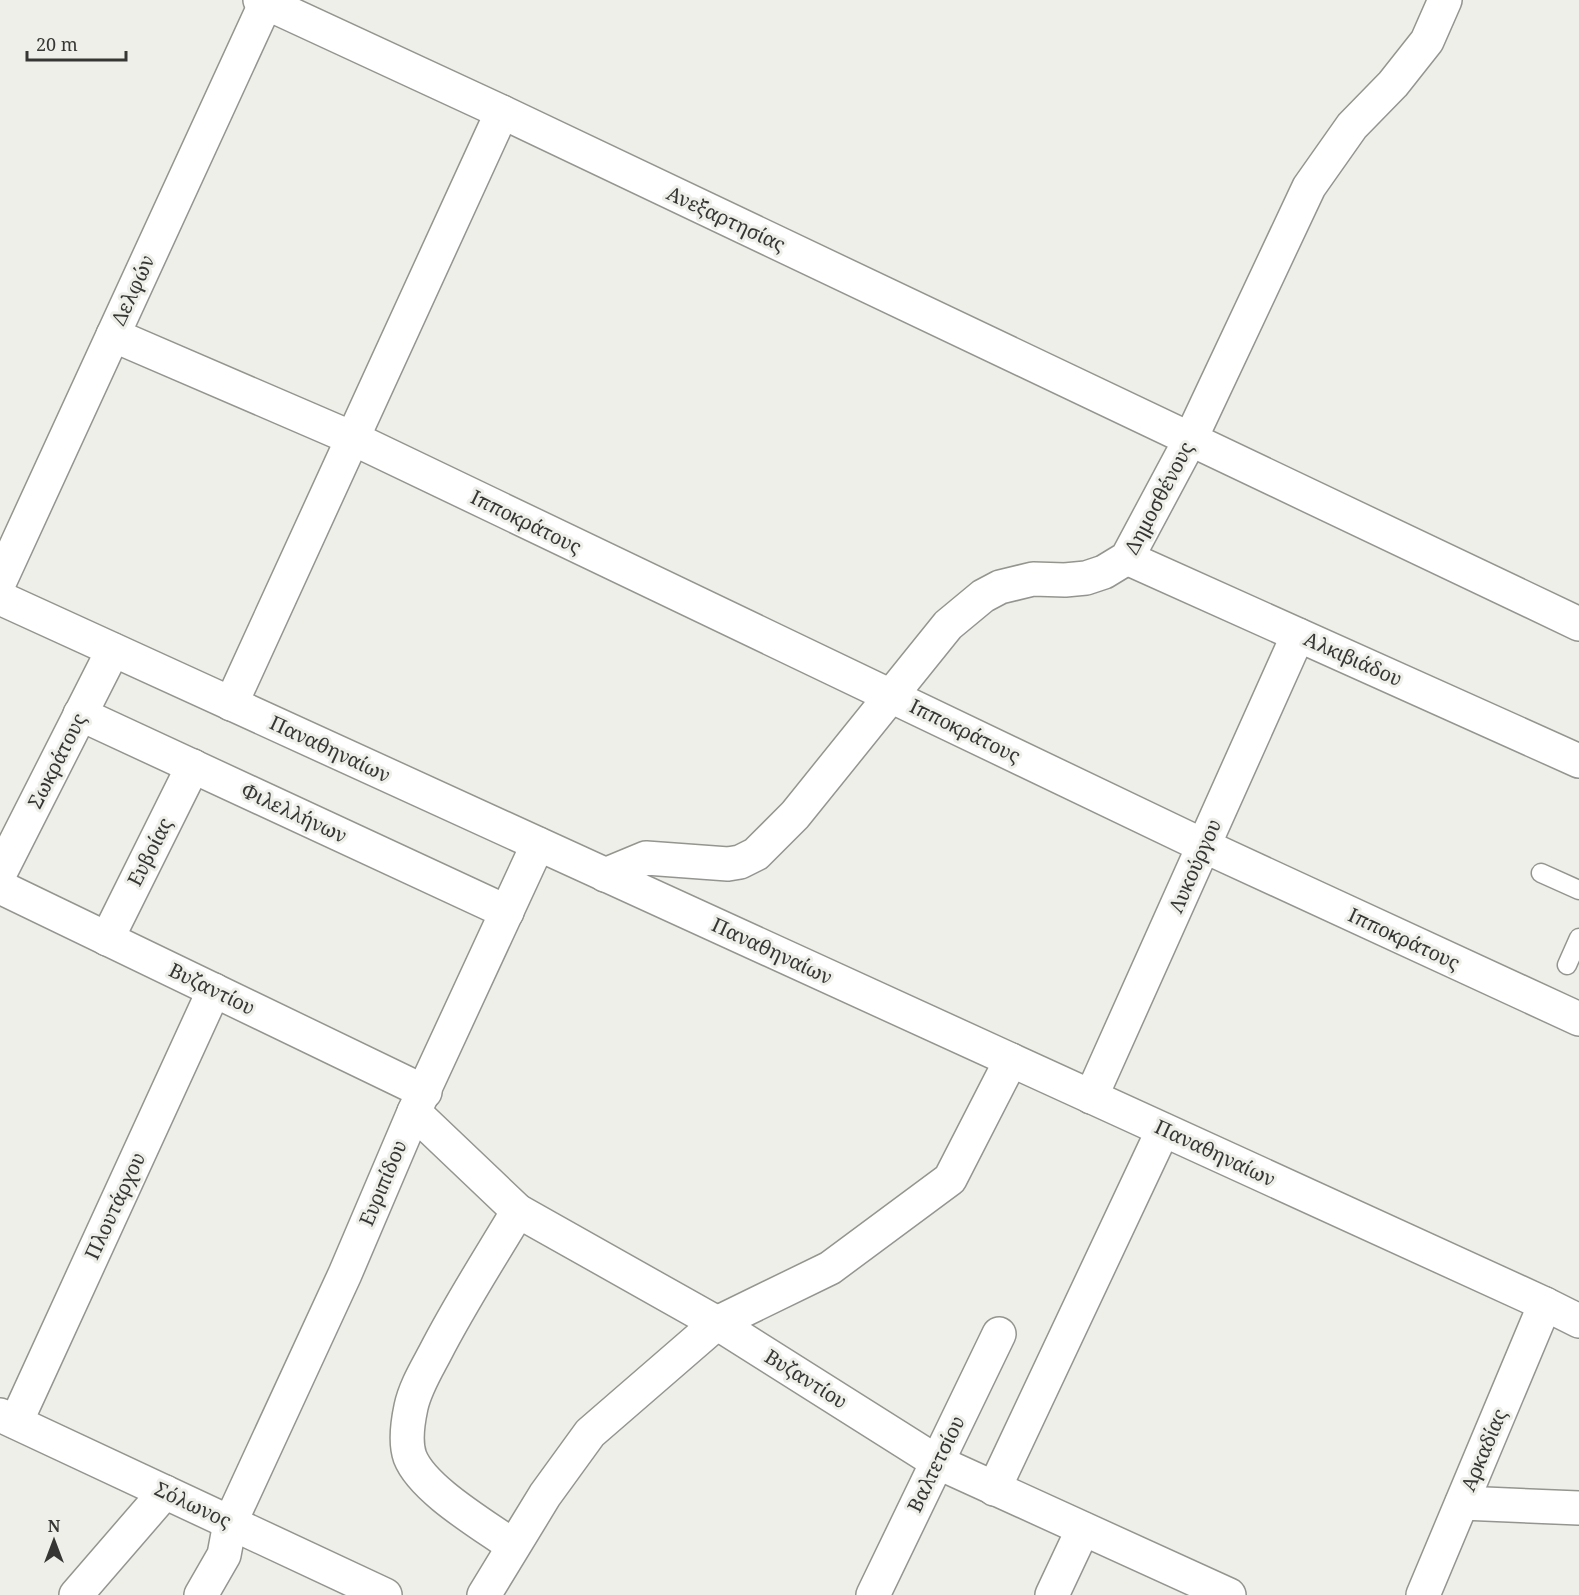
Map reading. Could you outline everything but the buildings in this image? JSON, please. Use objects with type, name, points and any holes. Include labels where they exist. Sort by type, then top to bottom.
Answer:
[{"type":"street","name":"Δημοσθένους","points":[[605,875],[646,858],[728,864],[754,856],[773,839],[800,808],[948,625],[983,596],[1000,587],[1024,580],[1065,580],[1090,577],[1112,568],[1127,558],[1190,440],[1309,187],[1352,126],[1393,84],[1427,41],[1445,0]]},
{"type":"street","name":"Ανεξαρτησίας","points":[[264,1],[1579,624]]},
{"type":"street","name":"Δελφών","points":[[0,581],[264,1]]},
{"type":"street","points":[[231,704],[502,112]]},
{"type":"street","name":"Ιπποκράτους","points":[[112,335],[352,438],[1204,846],[1579,1019]]},
{"type":"street","name":"Αλκιβιάδου","points":[[1127,558],[1579,760]]},
{"type":"street","name":"Παναθηναίων","points":[[0,598],[1579,1321]]},
{"type":"street","name":"Λυκούργου","points":[[1091,1097],[1298,635]]},
{"type":"street","name":"Σωκράτους","points":[[0,873],[113,650]]},
{"type":"street","name":"Φιλελλήνων","points":[[80,714],[507,912]]},
{"type":"street","name":"Ευβοίας","points":[[107,939],[193,766]]},
{"type":"street","name":"Ευριπίδου","points":[[201,1595],[224,1556],[231,1523],[345,1274],[419,1102],[538,844]]},
{"type":"street","name":"Βυζαντίου","points":[[0,887],[214,990],[419,1102],[518,1211],[717,1323],[937,1462],[1229,1595]]},
{"type":"street","name":"Πλουτάρχου","points":[[8,1418],[214,990]]},
{"type":"street","points":[[484,1595],[545,1495],[590,1433],[717,1323],[830,1268],[950,1179],[1011,1060]]},
{"type":"street","points":[[994,1489],[1163,1130]]},
{"type":"street","points":[[513,1546],[453,1505],[425,1479],[410,1457],[408,1435],[411,1406],[421,1380],[452,1321],[518,1211]]},
{"type":"street","name":"Αρκαδίας","points":[[1423,1595],[1545,1304]]},
{"type":"street","name":"Βαλτετσίου","points":[[873,1595],[999,1334]]},
{"type":"street","name":"Σόλωνος","points":[[8,1418],[385,1595]]},
{"type":"street","points":[[76,1595],[165,1492]]},
{"type":"street","points":[[1462,1503],[1579,1508]]},
{"type":"street","points":[[1052,1595],[1083,1529]]},
{"type":"lane","points":[[1541,873],[1579,890]]},
{"type":"lane","points":[[1567,965],[1579,938]]}]
